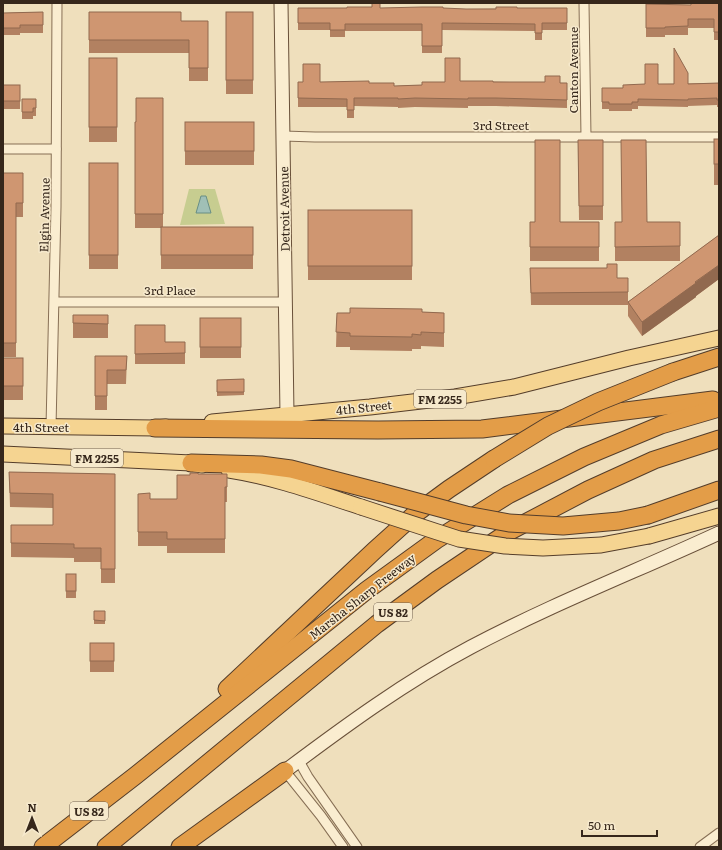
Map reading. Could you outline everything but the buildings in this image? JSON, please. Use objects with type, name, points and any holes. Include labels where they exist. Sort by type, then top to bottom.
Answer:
[{"type":"highway","points":[[135,776],[375,550],[415,514],[449,489],[548,426],[598,402],[673,372],[719,357]]},
{"type":"highway","points":[[155,428],[378,430],[482,429],[719,399]]},
{"type":"highway","name":"Marsha Sharp Freeway","points":[[43,847],[135,776],[367,590],[436,540],[508,495],[584,457],[661,425],[719,408]]},
{"type":"highway","name":"US 82","points":[[106,847],[377,624],[510,531],[588,490],[654,460],[719,439]]},
{"type":"highway","points":[[191,463],[261,465],[291,469],[466,515],[509,523],[563,526],[619,521],[648,515],[719,490]]},
{"type":"highway","points":[[180,847],[292,766]]},
{"type":"main road","name":"Detroit Avenue","points":[[281,3],[287,414]]},
{"type":"main road","name":"4th Street","points":[[3,426],[155,428],[455,398],[514,387],[629,358],[719,338]]},
{"type":"main road","name":"FM 2255","points":[[3,454],[191,463],[246,472],[291,484],[459,538],[505,546],[543,548],[601,544],[649,536],[719,516]]},
{"type":"main road","points":[[292,766],[406,684],[472,646],[554,606],[719,533]]},
{"type":"street","name":"Elgin Avenue","points":[[51,427],[55,302],[57,3]]},
{"type":"street","name":"Canton Avenue","points":[[584,3],[586,137]]},
{"type":"street","name":"3rd Street","points":[[282,136],[719,137]]},
{"type":"street","points":[[3,149],[56,149]]},
{"type":"street","name":"3rd Place","points":[[55,302],[286,302]]},
{"type":"street","points":[[292,766],[321,816],[343,847]]},
{"type":"street","points":[[292,766],[312,783],[357,847]]},
{"type":"street","points":[[700,847],[719,833]]},
{"type":"street","points":[[333,834],[336,847]]},
{"type":"green space","points":[[189,189],[215,189],[225,224],[180,225]]},
{"type":"water","points":[[201,196],[206,196],[211,213],[196,213]]}]
